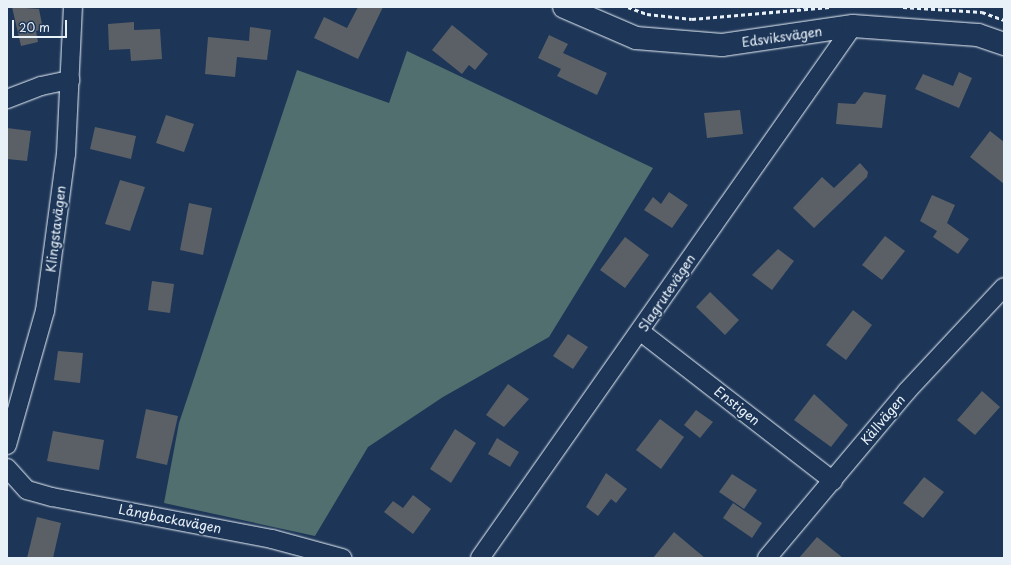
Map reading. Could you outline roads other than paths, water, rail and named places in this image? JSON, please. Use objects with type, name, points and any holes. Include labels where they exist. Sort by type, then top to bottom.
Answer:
[{"type":"street","name":"Klingstavägen","points":[[7,445],[45,311],[66,154],[73,7]]},
{"type":"street","name":"Edsviksvägen","points":[[564,7],[636,38],[722,45],[853,26],[978,34],[1004,44]]},
{"type":"street","name":"Slagrutevägen","points":[[480,558],[641,332],[853,26]]},
{"type":"street","points":[[7,99],[41,86],[70,80]]},
{"type":"street","name":"Källvägen","points":[[767,558],[907,391],[1004,287]]},
{"type":"street","name":"Enstigen","points":[[641,332],[833,481]]},
{"type":"street","name":"Långbackavägen","points":[[7,468],[27,490],[52,497],[272,538],[342,558]]}]
